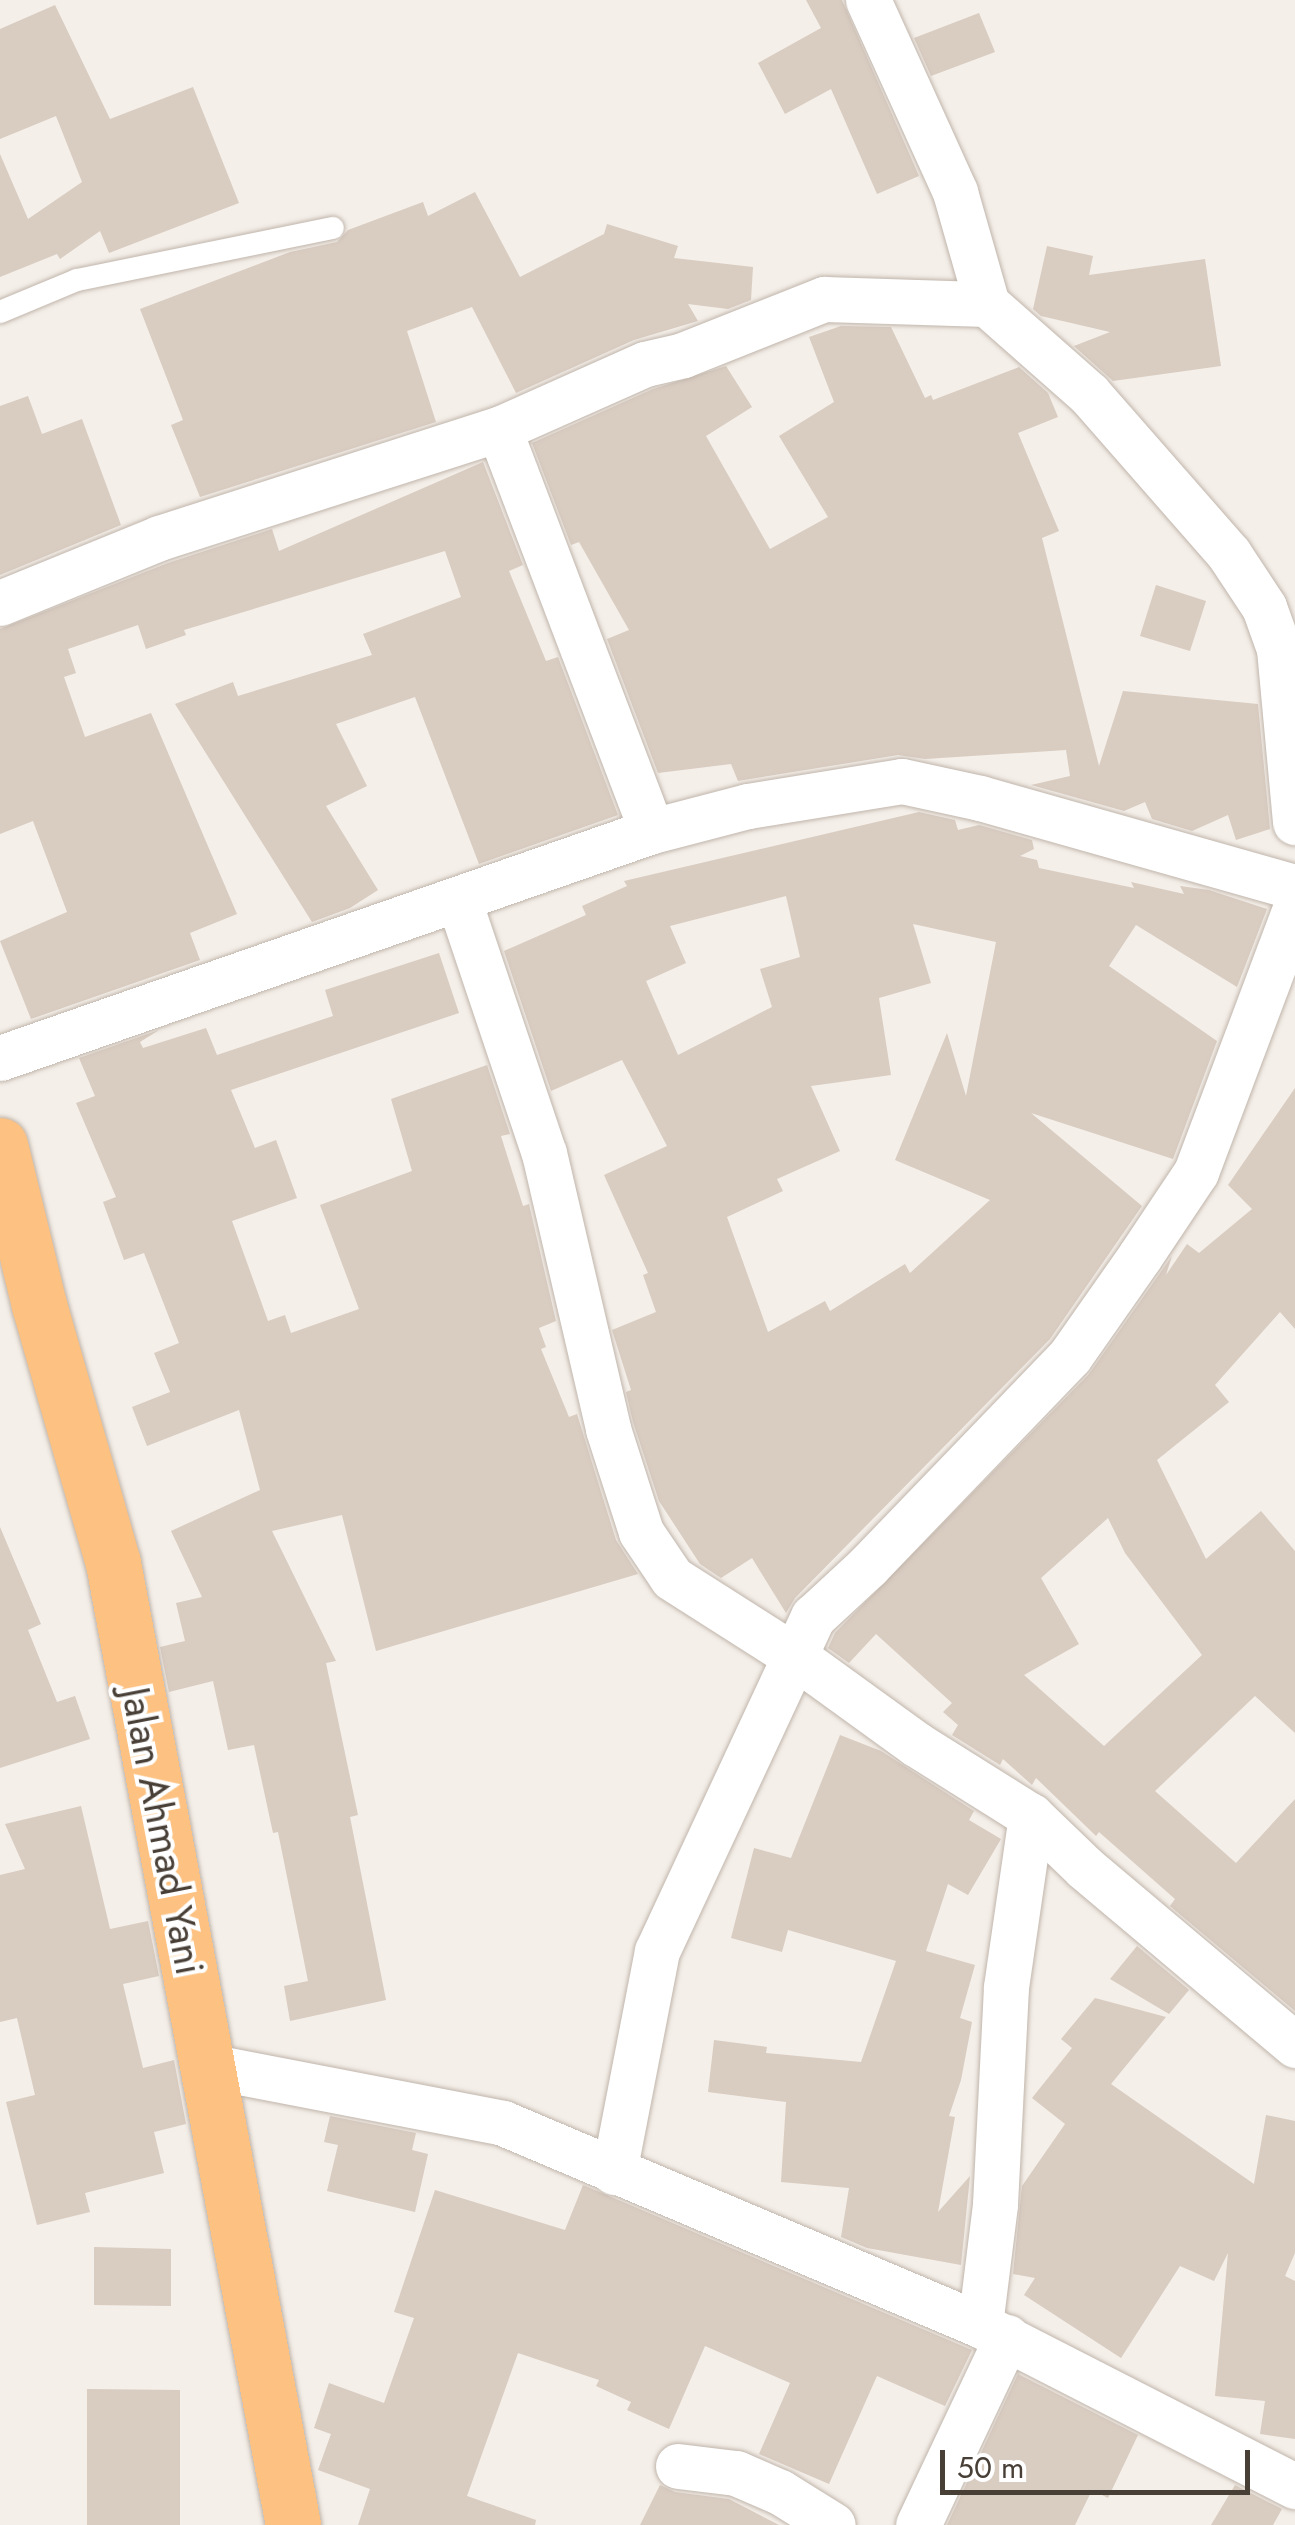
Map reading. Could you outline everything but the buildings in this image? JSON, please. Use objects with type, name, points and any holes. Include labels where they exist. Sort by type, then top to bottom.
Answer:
[{"type":"highway","name":"Jalan Ahmad Yani","points":[[0,1145],[39,1305],[114,1563],[156,1808],[208,2066],[292,2525]]},
{"type":"street","points":[[868,0],[955,192],[987,304],[1089,394],[1229,554],[1264,607],[1278,649],[1295,822]]},
{"type":"street","points":[[0,603],[159,538],[499,429],[645,364],[683,355],[824,299],[987,304]]},
{"type":"street","points":[[499,429],[652,831]]},
{"type":"street","points":[[0,1058],[652,831],[748,806],[902,780],[980,798],[1295,887]]},
{"type":"street","points":[[459,901],[544,1153],[608,1429],[641,1532],[672,1578],[793,1655],[916,1744],[1031,1816],[1084,1868],[1295,2045]]},
{"type":"street","points":[[614,2172],[658,1952],[813,1617],[868,1566],[1070,1356],[1140,1256],[1196,1172],[1295,908]]},
{"type":"street","points":[[918,2525],[993,2331],[1006,1987],[1031,1816]]},
{"type":"street","points":[[208,2066],[502,2123],[993,2331],[1295,2486]]},
{"type":"street","points":[[678,2466],[736,2474],[780,2492],[832,2525]]},
{"type":"street","points":[[1288,2525],[1295,2508]]},
{"type":"lane","points":[[0,312],[77,280],[333,228]]}]
